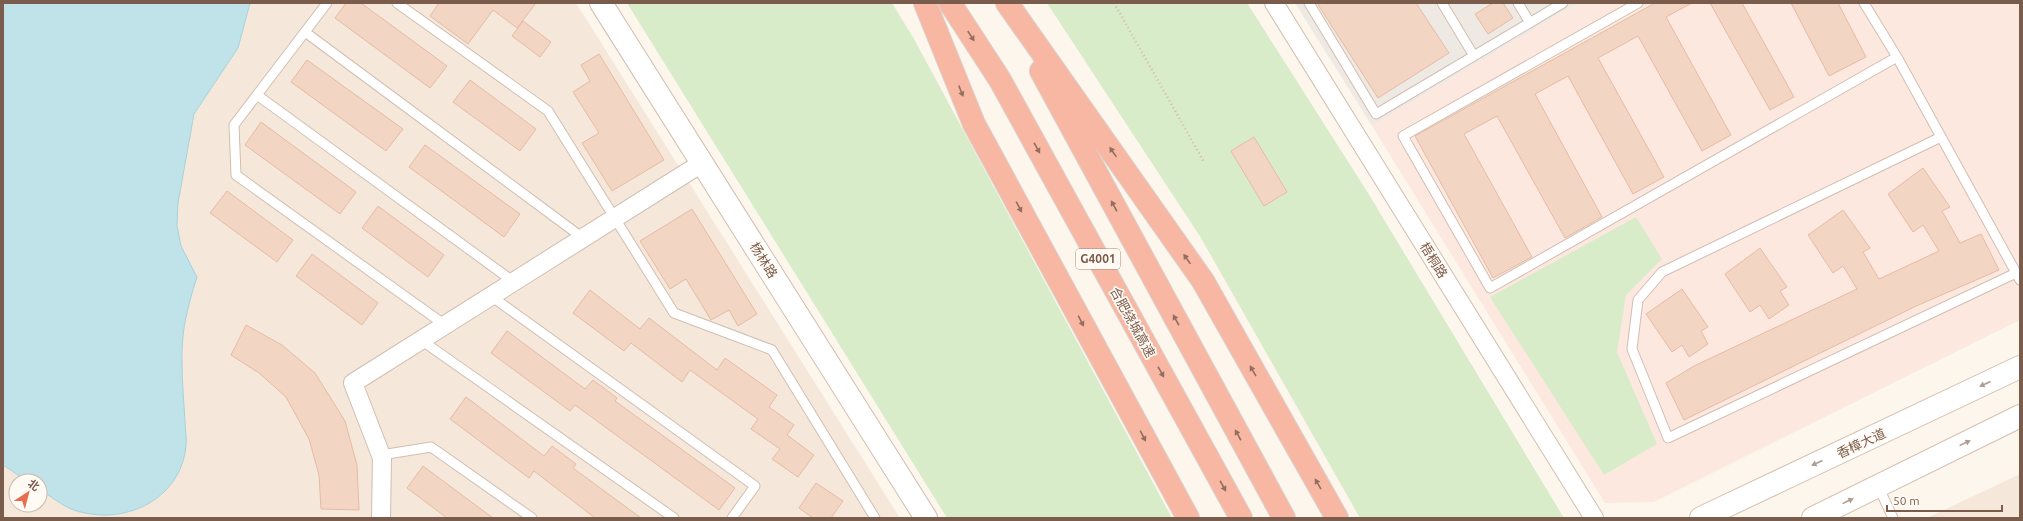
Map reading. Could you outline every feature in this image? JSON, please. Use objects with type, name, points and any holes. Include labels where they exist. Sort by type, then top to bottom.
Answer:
[{"type":"highway","points":[[925,3],[974,124],[1188,518]]},
{"type":"highway","name":"合肥绕城高速","points":[[950,3],[1000,80],[1241,518]]},
{"type":"highway","name":"G4001","points":[[998,3],[1036,62],[1284,518]]},
{"type":"highway","points":[[1007,3],[1203,281],[1337,518]]},
{"type":"street","name":"杨林路","points":[[601,3],[926,518]]},
{"type":"street","name":"梧桐路","points":[[1274,3],[1594,518]]},
{"type":"street","points":[[383,517],[381,455],[353,383],[702,163]]},
{"type":"street","name":"香樟大道","points":[[1701,518],[2020,367]]},
{"type":"street","points":[[1824,516],[1878,486],[2020,416]]},
{"type":"lane","points":[[327,3],[234,125],[236,175],[445,325]]},
{"type":"lane","points":[[397,3],[548,111],[674,313],[772,350],[875,518]]},
{"type":"lane","points":[[1309,3],[1376,114],[1563,3]]},
{"type":"lane","points":[[1442,3],[1474,56]]},
{"type":"lane","points":[[1518,3],[1530,23]]},
{"type":"lane","points":[[1638,3],[1403,136],[1490,288],[1897,57]]},
{"type":"lane","points":[[1864,3],[1897,57],[2018,276],[1668,438],[1632,349],[1638,300],[1662,272],[1941,137]]},
{"type":"lane","points":[[305,32],[583,238]]},
{"type":"lane","points":[[257,95],[514,282]]},
{"type":"lane","points":[[491,296],[755,486],[732,518]]},
{"type":"lane","points":[[421,340],[674,518]]},
{"type":"lane","points":[[381,455],[431,447],[532,518]]},
{"type":"lane","points":[[1878,486],[1893,518]]},
{"type":"path","points":[[1114,3],[1204,162]]},
{"type":"shaded area","points":[[250,3],[576,3],[900,518],[3,518],[3,465],[15,473],[8,473],[8,513],[48,513],[48,494],[71,509],[90,514],[109,515],[128,513],[160,496],[172,483],[181,465],[182,342],[184,320],[197,278],[181,246],[177,225],[178,203],[194,114],[238,48]]},
{"type":"shaded area","points":[[1295,3],[1578,3],[1372,126]]},
{"type":"shaded area","points":[[1578,3],[2020,3],[2020,320],[1654,502],[1605,503],[1372,126]]},
{"type":"shaded area","points":[[2020,474],[2020,518],[1927,518]]},
{"type":"green space","points":[[627,3],[892,3],[914,39],[1172,518],[947,518]]},
{"type":"green space","points":[[1047,3],[1247,3],[1368,193],[1564,518],[1360,518],[1201,238]]},
{"type":"green space","points":[[1636,217],[1662,259],[1626,295],[1617,352],[1657,444],[1604,475],[1490,297]]},
{"type":"water","points":[[3,3],[250,3],[238,48],[194,114],[178,203],[177,225],[181,246],[197,277],[184,330],[182,378],[186,446],[183,462],[177,476],[168,488],[145,506],[116,514],[100,515],[74,510],[48,494],[48,473],[15,473],[3,465]]},
{"type":"building","points":[[346,3],[361,3],[447,66],[430,88],[335,18]]},
{"type":"building","points":[[439,3],[536,3],[517,28],[493,10],[468,44],[430,16]]},
{"type":"building","points":[[1317,3],[1416,3],[1449,53],[1378,98]]},
{"type":"building","points":[[1493,3],[1503,3],[1513,18],[1488,34],[1475,14]]},
{"type":"building","points":[[1655,3],[1692,3],[1666,17],[1731,135],[1702,151],[1638,36],[1598,58],[1664,177],[1633,194],[1568,76],[1535,94],[1602,217],[1565,238],[1497,116],[1464,134],[1532,257],[1493,278],[1415,136]]},
{"type":"building","points":[[1710,3],[1742,3],[1794,97],[1770,110]]},
{"type":"building","points":[[1791,3],[1838,3],[1866,57],[1829,76]]},
{"type":"building","points":[[523,21],[551,42],[540,57],[512,36]]},
{"type":"building","points":[[599,54],[664,160],[612,191],[582,143],[599,133],[573,92],[590,81],[581,65]]},
{"type":"building","points":[[307,60],[403,129],[386,151],[291,82]]},
{"type":"building","points":[[470,80],[536,129],[520,151],[453,102]]},
{"type":"building","points":[[261,122],[356,192],[340,214],[245,145]]},
{"type":"building","points":[[1254,137],[1287,192],[1264,206],[1231,151]]},
{"type":"building","points":[[425,145],[520,214],[504,237],[409,167]]},
{"type":"building","points":[[1923,168],[1950,207],[1942,211],[1960,243],[1981,234],[1999,270],[1914,307],[1684,420],[1666,383],[1694,366],[1857,289],[1843,266],[1833,273],[1808,235],[1843,210],[1870,248],[1863,252],[1879,279],[1939,251],[1923,225],[1913,232],[1888,194]]},
{"type":"building","points":[[227,191],[293,240],[277,262],[210,213]]},
{"type":"building","points":[[378,206],[444,255],[428,277],[362,228]]},
{"type":"building","points":[[692,209],[757,314],[738,326],[729,310],[711,320],[686,279],[670,289],[640,241]]},
{"type":"building","points":[[1760,248],[1787,287],[1780,291],[1789,305],[1769,319],[1760,305],[1750,312],[1725,274]]},
{"type":"building","points":[[312,254],[378,303],[362,325],[296,276]]},
{"type":"building","points":[[1682,289],[1708,327],[1701,331],[1708,344],[1689,357],[1682,345],[1672,352],[1646,314]]},
{"type":"building","points":[[590,290],[640,329],[649,318],[717,370],[725,358],[777,395],[769,407],[794,425],[787,435],[814,455],[798,477],[772,459],[780,449],[751,429],[758,419],[690,370],[682,382],[631,343],[624,351],[573,313]]},
{"type":"building","points":[[246,325],[282,345],[315,373],[345,421],[357,465],[359,510],[321,509],[319,475],[309,439],[286,397],[259,373],[231,355]]},
{"type":"building","points":[[507,331],[585,389],[593,380],[617,398],[615,401],[735,488],[719,510],[575,405],[570,411],[491,353]]},
{"type":"building","points":[[466,397],[544,456],[552,446],[576,464],[573,468],[641,518],[595,518],[534,471],[529,478],[450,419]]},
{"type":"building","points":[[423,466],[493,518],[447,518],[407,488]]},
{"type":"building","points":[[816,483],[843,501],[831,518],[813,518],[799,508]]}]
